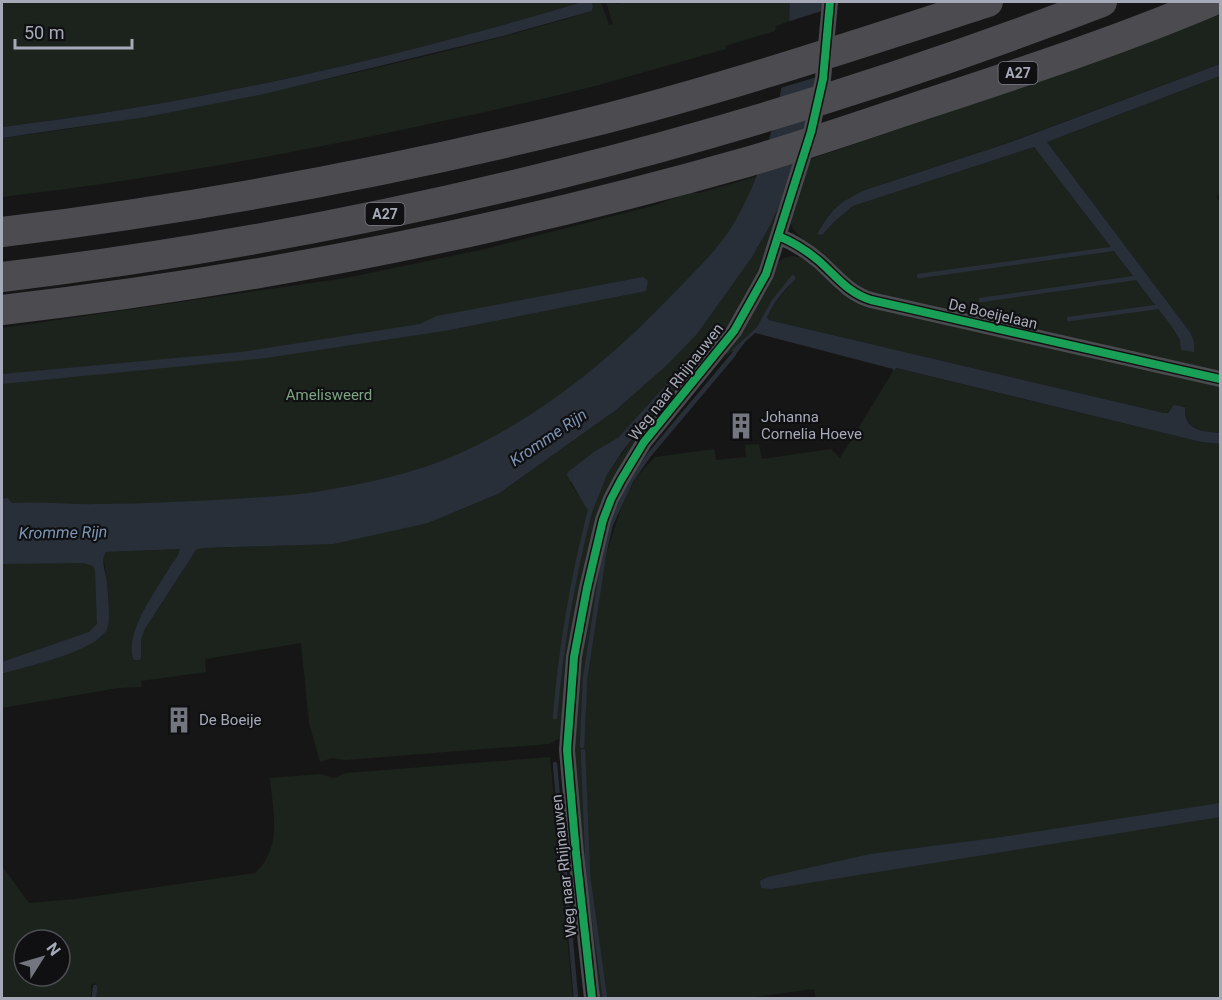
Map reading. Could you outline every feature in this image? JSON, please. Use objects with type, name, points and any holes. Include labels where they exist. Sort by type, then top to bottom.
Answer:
[{"type":"highway","points":[[2,232],[188,205],[405,166],[590,122],[771,72],[988,2]]},
{"type":"highway","name":"A27","points":[[2,277],[132,259],[348,222],[438,203],[594,164],[761,118],[834,95],[1102,2]]},
{"type":"highway","name":"A27","points":[[2,310],[179,286],[404,246],[542,215],[747,162],[824,138],[1076,54],[1210,2]]},
{"type":"street","name":"Weg naar Rhijnauwen","points":[[592,999],[567,750],[574,657],[603,520],[611,499],[644,442],[734,331],[766,274],[804,158],[823,79],[830,2]]},
{"type":"street","name":"De Boeijelaan","points":[[778,236],[806,251],[856,295],[871,300],[1221,379]]},
{"type":"green space","points":[[2,2],[582,2],[439,42],[295,77],[148,105],[2,127]]},
{"type":"green space","points":[[591,2],[601,2],[609,25],[613,24],[606,2],[616,4],[624,2],[790,2],[790,21],[776,26],[775,31],[725,46],[726,49],[595,86],[488,111],[240,161],[2,197],[2,138],[177,110],[350,74],[472,45],[562,20],[592,11]]},
{"type":"green space","points":[[1220,13],[1220,64],[1004,144],[865,190],[836,207],[817,233],[822,235],[853,206],[1034,147],[1180,340],[1190,332],[1047,142],[1220,76],[1220,193],[1216,197],[1220,202],[1220,373],[864,292],[795,232],[789,221],[808,160],[975,103]]},
{"type":"green space","points":[[796,163],[750,296],[620,471],[562,737],[549,744],[346,760],[332,758],[320,762],[309,723],[301,643],[205,659],[206,672],[141,681],[142,687],[118,688],[2,708],[2,674],[40,663],[102,637],[106,629],[109,609],[103,556],[106,552],[180,549],[181,552],[152,596],[134,634],[133,658],[141,658],[141,640],[145,629],[196,550],[293,545],[428,523],[498,494],[616,410],[666,366],[696,334],[758,247],[784,195]],"holes":[[[684,364],[607,475],[591,512],[570,483],[595,451],[619,437]]]},
{"type":"green space","name":"Amelisweerd","points":[[766,174],[724,258],[601,384],[355,507],[98,524],[101,631],[2,668],[2,328],[346,278],[485,249],[656,205],[689,192],[699,193]]},
{"type":"green space","points":[[792,256],[806,260],[840,292],[1220,386],[1220,433],[1200,430],[1191,425],[1185,406],[1173,408],[1164,413],[769,320],[767,317],[795,280],[795,275],[757,327],[727,356],[725,350],[776,264]]},
{"type":"green space","points":[[895,368],[1201,442],[1220,444],[1220,998],[816,998],[814,989],[748,998],[596,998],[573,727],[592,589],[627,495],[638,475],[655,457],[714,449],[716,460],[746,457],[745,445],[759,444],[762,459],[831,449],[840,458]]},
{"type":"green space","points":[[550,757],[573,998],[97,998],[97,986],[94,983],[91,985],[91,998],[2,998],[2,866],[29,903],[75,899],[255,873],[264,863],[273,841],[274,817],[270,778],[321,774],[334,778],[346,773]]},
{"type":"water","points":[[582,2],[591,2],[592,11],[503,36],[264,94],[146,117],[2,138],[2,127],[149,105],[295,77],[439,42]]},
{"type":"water","name":"Kromme Rijn","points":[[790,2],[823,2],[820,46],[809,119],[784,195],[752,257],[697,334],[666,366],[616,410],[498,494],[428,523],[333,544],[196,550],[145,629],[141,640],[139,660],[134,660],[132,650],[137,625],[180,549],[106,552],[103,563],[107,583],[109,620],[107,629],[101,637],[76,651],[2,674],[2,662],[89,632],[97,624],[93,566],[84,563],[2,564],[2,499],[8,498],[12,503],[90,504],[233,499],[311,493],[381,479],[439,462],[503,431],[562,393],[617,348],[712,253],[734,223],[747,198],[776,116],[786,59]]},
{"type":"water","points":[[1220,64],[1220,76],[1047,142],[1190,332],[1194,342],[1194,352],[1181,350],[1180,340],[1172,327],[1034,147],[853,206],[822,235],[817,234],[836,207],[865,190],[1005,144]]},
{"type":"water","points":[[792,275],[795,276],[795,280],[776,302],[767,317],[769,320],[1164,413],[1168,413],[1174,405],[1185,407],[1187,421],[1200,430],[1220,433],[1220,444],[1201,442],[896,368],[893,371],[893,369],[755,333],[736,354],[733,354],[732,350],[757,327],[772,300]]},
{"type":"water","points":[[643,277],[648,281],[646,291],[444,331],[266,358],[2,384],[2,374],[241,352],[420,324],[437,316]]},
{"type":"water","points":[[695,353],[698,356],[622,452],[607,475],[592,512],[587,509],[567,475],[568,472],[595,451],[619,437]]},
{"type":"water","points":[[1220,803],[1220,817],[771,889],[761,888],[760,881],[768,877],[870,854],[995,838]]},
{"type":"pier","points":[[825,10],[820,76],[777,89],[787,22]]},
{"type":"waterway","points":[[919,276],[1112,249]]},
{"type":"waterway","points":[[981,300],[1135,278]]},
{"type":"waterway","points":[[1069,319],[1157,307]]},
{"type":"waterway","points":[[582,746],[585,679],[604,554],[611,524],[631,481],[649,455],[734,354]]},
{"type":"waterway","points":[[555,717],[568,614],[590,511]]},
{"type":"waterway","points":[[583,751],[588,876],[605,998]]},
{"type":"waterway","points":[[555,764],[576,998]]},
{"type":"waterway","points":[[94,998],[95,987]]},
{"type":"cycle path","points":[[592,998],[567,750],[574,657],[603,520],[611,499],[644,442],[734,331],[766,274],[811,132],[823,79],[830,2]]},
{"type":"cycle path","points":[[778,236],[819,261],[849,289],[871,300],[1220,379]]},
{"type":"place","name":"Johanna Cornelia Hoeve","points":[[741,426]]},
{"type":"place","name":"De Boeije","points":[[179,720]]}]
